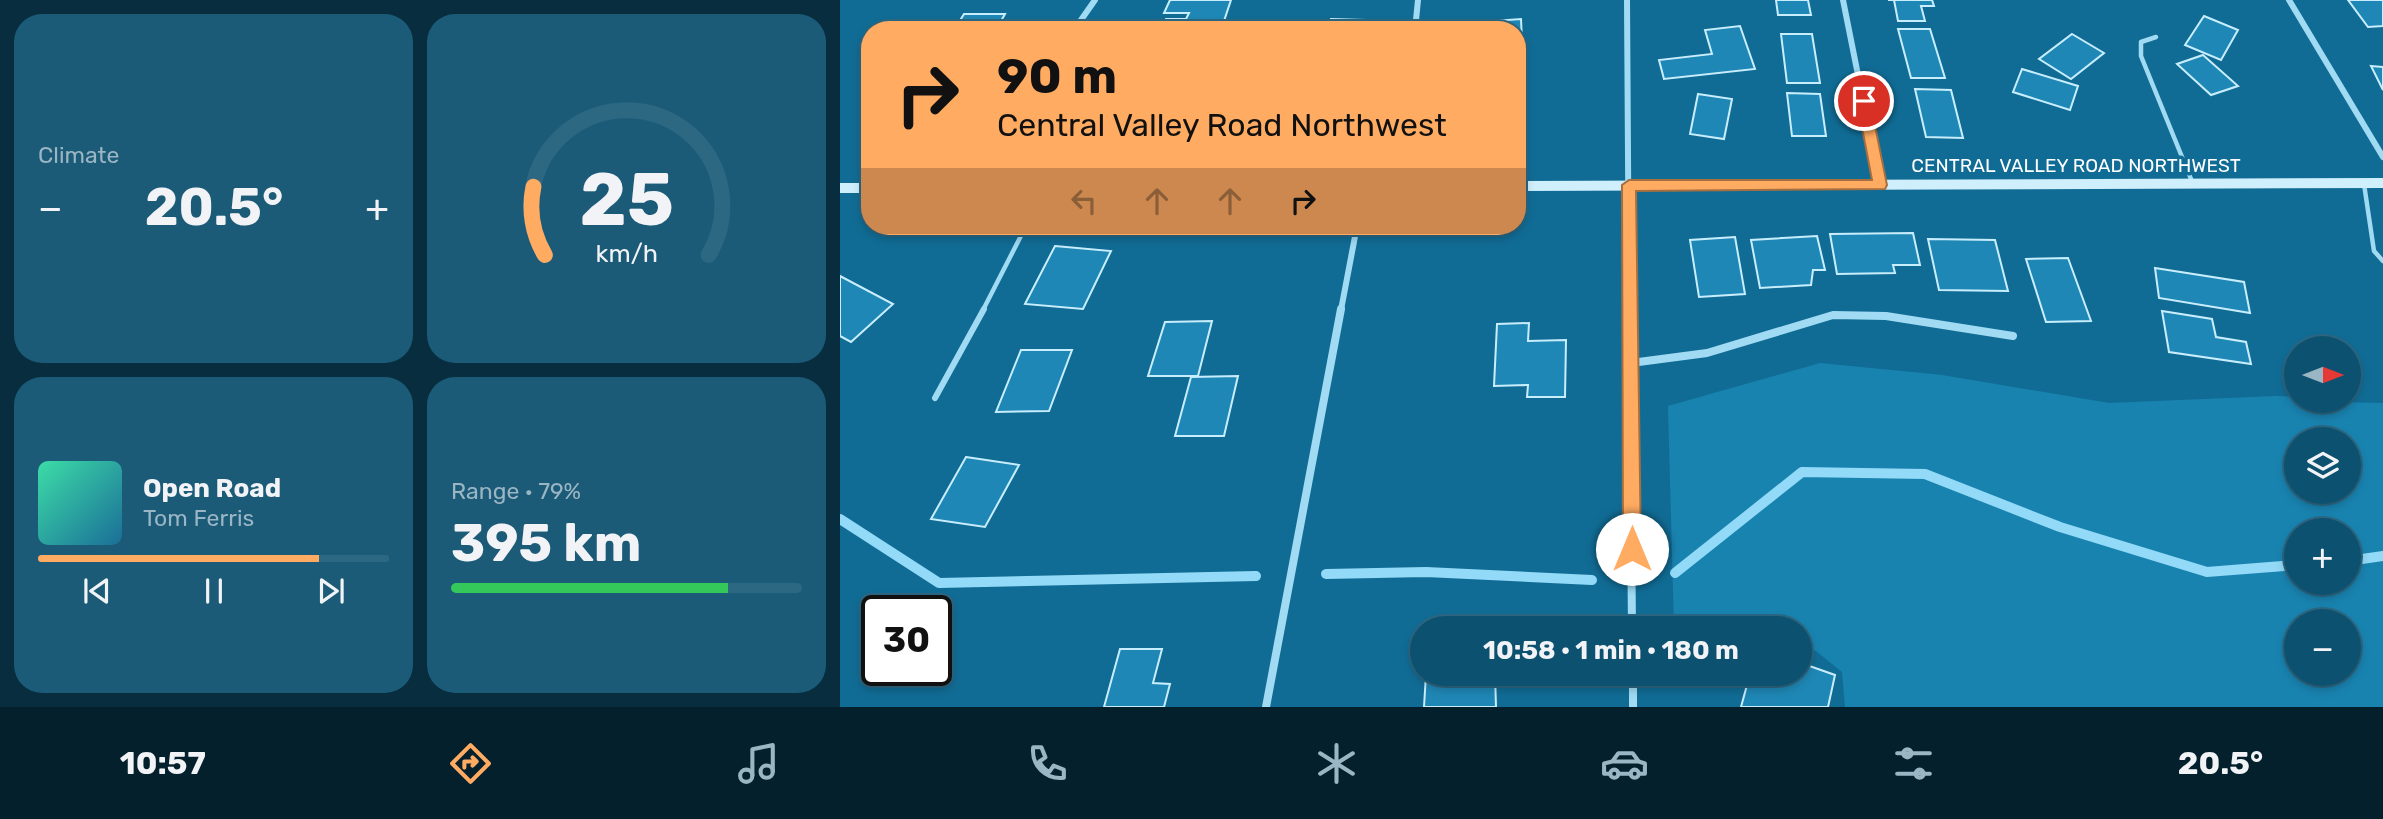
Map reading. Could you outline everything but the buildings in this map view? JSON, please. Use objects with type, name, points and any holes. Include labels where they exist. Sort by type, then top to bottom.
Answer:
[{"type":"main road","name":"CENTRAL VALLEY ROAD NORTHWEST","points":[[1526,186],[2383,183]]},
{"type":"main road","points":[[840,188],[861,188]]},
{"type":"street","points":[[1080,21],[1095,0]]},
{"type":"street","points":[[1416,21],[1418,0]]},
{"type":"street","points":[[1627,0],[1632,616]]},
{"type":"street","points":[[1843,0],[1880,185]]},
{"type":"street","points":[[2289,0],[2383,157]]},
{"type":"street","points":[[1266,707],[1355,235]]},
{"type":"street","points":[[1631,363],[1707,353],[1833,315],[1886,317],[2013,336]]},
{"type":"street","points":[[1633,686],[1633,707]]},
{"type":"lane","points":[[2156,37],[2141,42],[2141,56],[2193,184]]},
{"type":"lane","points":[[2364,183],[2374,251],[2383,261]]},
{"type":"lane","points":[[935,398],[1003,275],[1022,235]]},
{"type":"shaded area","points":[[1820,363],[1942,375],[2109,403],[2276,396],[2284,396],[2284,413],[2361,413],[2361,402],[2383,403],[2383,707],[1845,707],[1842,672],[1812,650],[1812,616],[1674,616],[1668,406]]},
{"type":"waterway","points":[[1675,573],[1802,472],[1925,474],[2060,527],[2207,572],[2284,566]]},
{"type":"waterway","points":[[840,519],[939,583],[1256,576]]},
{"type":"waterway","points":[[2361,559],[2383,556]]},
{"type":"waterway","points":[[1326,574],[1426,572],[1592,580]]},
{"type":"route","points":[[1632,549],[1629,185],[1880,185],[1864,101]]}]
